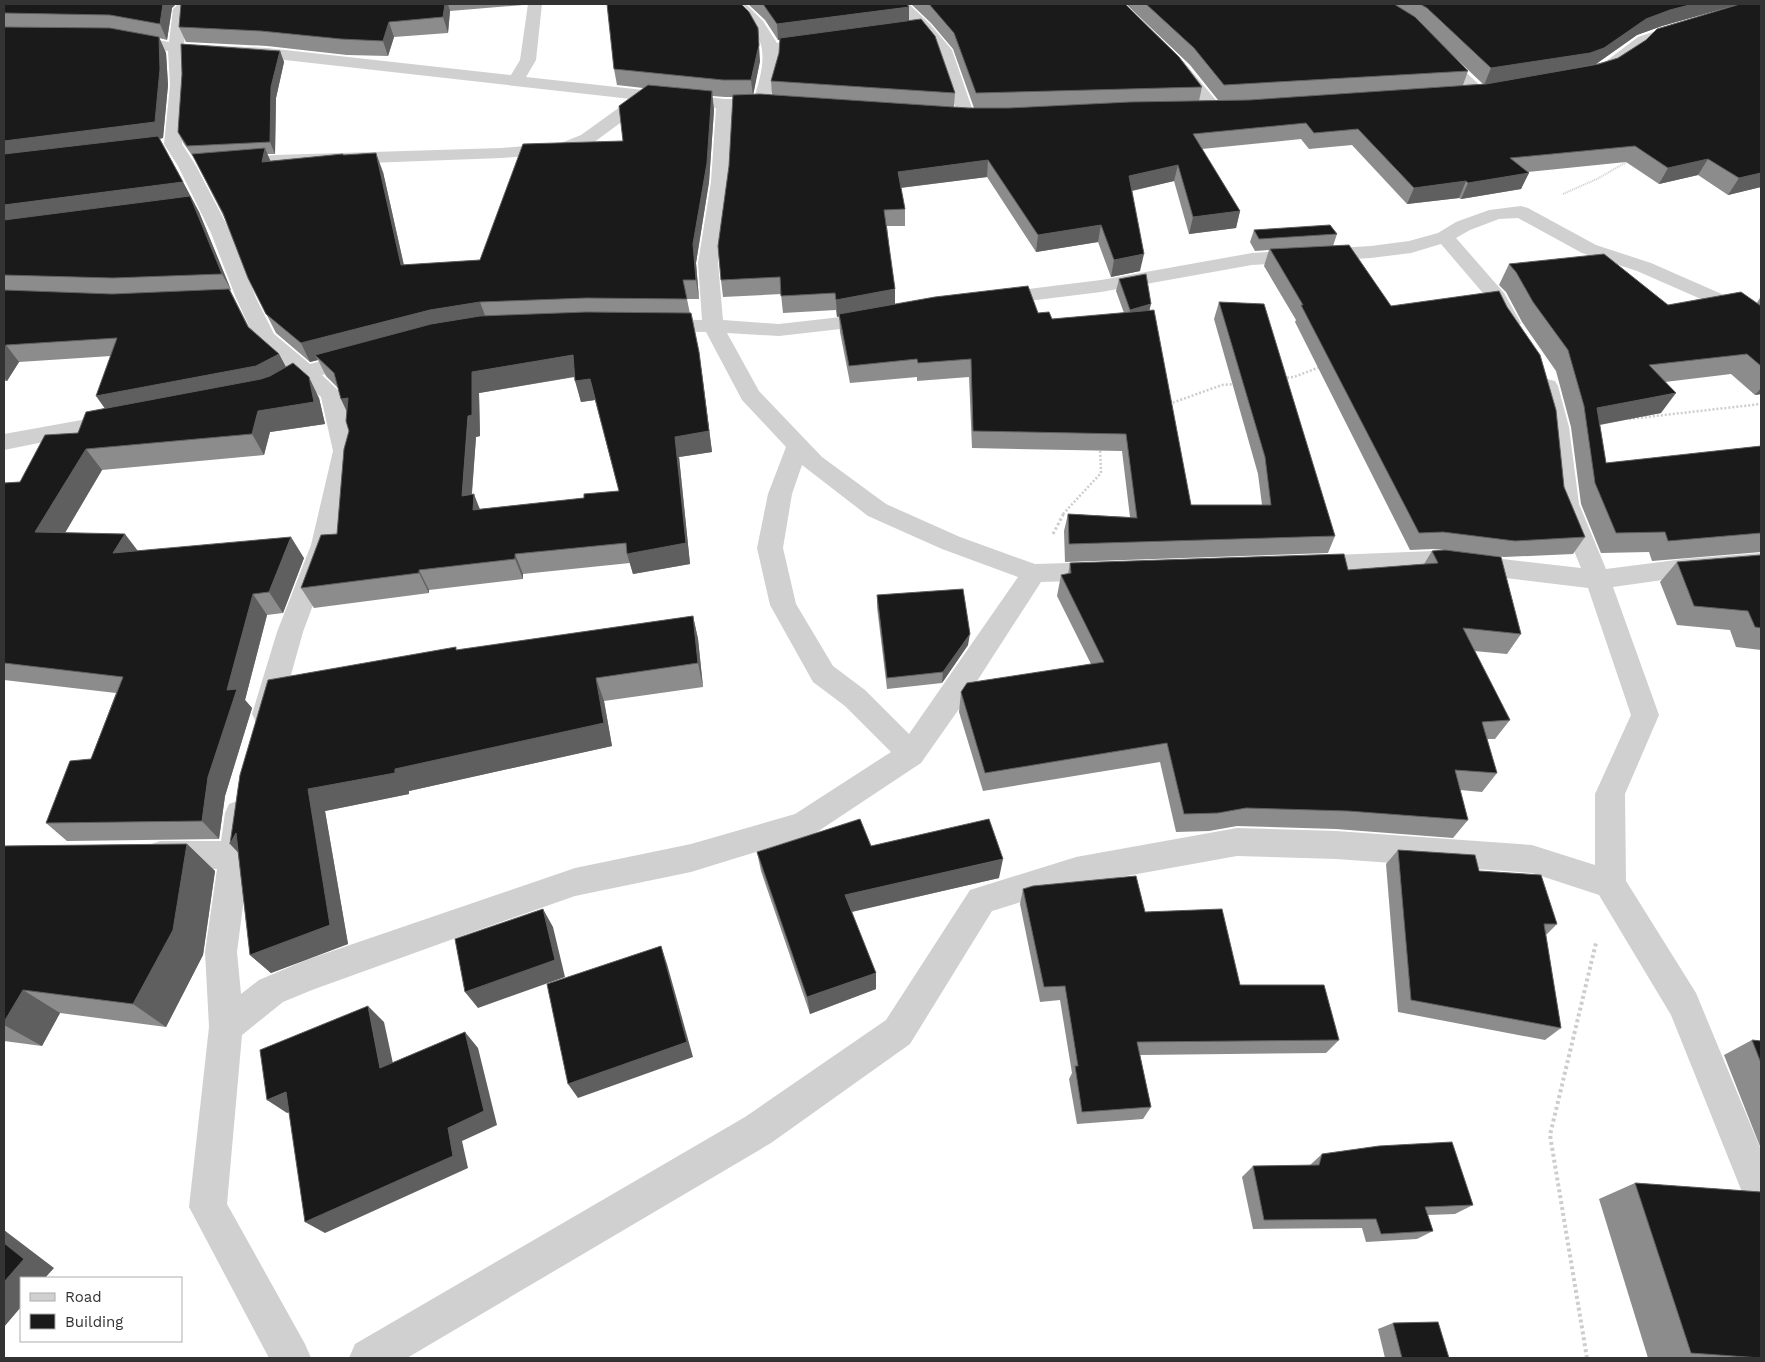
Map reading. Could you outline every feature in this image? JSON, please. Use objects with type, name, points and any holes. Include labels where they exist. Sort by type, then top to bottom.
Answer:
[{"type":"street","points":[[186,4],[180,9],[176,48],[178,85],[173,144],[187,166],[196,205],[221,233],[236,298],[265,338],[330,394],[345,451],[323,545],[290,632],[258,742]]},
{"type":"street","points":[[517,79],[528,60],[534,4]]},
{"type":"street","points":[[738,4],[757,22],[771,48],[770,68],[761,103]]},
{"type":"street","points":[[901,4],[925,27],[944,50],[967,117]]},
{"type":"street","points":[[1594,72],[1603,69],[1631,51],[1643,40],[1667,31],[1697,24]]},
{"type":"street","points":[[906,29],[925,27]]},
{"type":"street","points":[[109,37],[176,48],[267,53],[517,79],[725,104],[761,103],[786,105]]},
{"type":"street","points":[[771,48],[829,40]]},
{"type":"street","points":[[1426,42],[1479,94]]},
{"type":"street","points":[[1165,53],[1222,109],[1194,109]]},
{"type":"street","points":[[1460,95],[1479,94],[1497,90]]},
{"type":"street","points":[[187,166],[275,160],[419,156],[564,148],[587,139],[648,94]]},
{"type":"street","points":[[725,104],[720,182],[708,263],[713,326],[750,395],[814,463],[877,510],[951,543],[1034,573],[1127,571]]},
{"type":"street","points":[[948,115],[987,117]]},
{"type":"street","points":[[154,146],[173,144]]},
{"type":"street","points":[[979,301],[1101,286],[1252,258],[1371,252],[1403,248],[1445,237],[1462,226],[1496,214],[1521,212],[1589,249],[1644,266],[1733,306],[1761,325]]},
{"type":"street","points":[[1445,237],[1497,296],[1543,372],[1558,427],[1567,504],[1598,580],[1646,715],[1610,794],[1610,884],[1684,1005],[1761,1192]]},
{"type":"street","points":[[638,325],[713,326],[780,330],[891,316]]},
{"type":"street","points":[[254,395],[272,391],[306,372],[372,354]]},
{"type":"street","points":[[5,445],[133,418]]},
{"type":"street","points":[[798,445],[780,494],[770,548],[783,605],[823,674],[855,698],[911,754]]},
{"type":"street","points":[[1289,566],[1433,560],[1598,580],[1684,568],[1761,562]]},
{"type":"street","points":[[226,1027],[271,991],[306,976],[467,919],[575,882],[691,858],[803,825],[911,754],[1034,573]]},
{"type":"street","points":[[245,787],[220,952],[226,1027],[208,1207],[291,1358]]},
{"type":"street","points":[[369,1358],[758,1130],[898,1032],[981,900],[1076,871],[1237,842],[1336,845],[1532,859],[1610,884]]},
{"type":"street","points":[[129,856],[235,854]]},
{"type":"path","points":[[1521,212],[1599,178],[1632,158]]},
{"type":"path","points":[[1276,379],[1294,377],[1321,367]]},
{"type":"path","points":[[1160,407],[1222,385],[1240,383]]},
{"type":"path","points":[[1626,420],[1761,404]]},
{"type":"path","points":[[1034,573],[1064,513],[1101,473],[1100,446]]},
{"type":"path","points":[[1587,1358],[1550,1135],[1610,884]]},
{"type":"building","points":[[4,4],[163,4],[160,24],[110,15],[4,13]]},
{"type":"building","points":[[181,4],[445,4],[443,17],[389,22],[383,41],[261,31],[179,27]]},
{"type":"building","points":[[607,4],[741,4],[749,12],[758,28],[759,45],[751,80],[723,80],[614,69]]},
{"type":"building","points":[[763,4],[907,4],[909,7],[777,24]]},
{"type":"building","points":[[929,4],[1125,4],[1179,57],[1202,87],[976,93],[954,33]]},
{"type":"building","points":[[1146,4],[1394,4],[1415,17],[1468,71],[1224,85],[1194,48]]},
{"type":"building","points":[[1420,4],[1693,4],[1646,19],[1604,48],[1590,53],[1491,68],[1427,8]]},
{"type":"building","points":[[1740,4],[1761,4],[1761,173],[1739,178],[1708,159],[1668,168],[1635,146],[1510,158],[1529,173],[1468,183],[1466,181],[1414,188],[1358,129],[1314,133],[1306,123],[1193,134],[1240,211],[1193,217],[1178,165],[1129,176],[1144,254],[1114,260],[1101,225],[1038,235],[988,160],[898,172],[905,209],[884,210],[895,289],[836,300],[835,293],[781,296],[780,277],[721,280],[718,246],[729,166],[733,95],[760,94],[968,108],[1009,108],[1130,102],[1249,100],[1486,84],[1599,64],[1618,58],[1646,40],[1657,29]]},
{"type":"building","points":[[921,19],[935,36],[955,93],[771,81],[779,53],[780,38]]},
{"type":"building","points":[[4,27],[110,28],[159,37],[160,69],[155,122],[4,141]]},
{"type":"building","points":[[181,44],[280,51],[271,87],[270,142],[187,146],[178,132],[182,74]]},
{"type":"building","points":[[648,85],[712,91],[707,163],[693,244],[696,280],[683,280],[687,299],[586,298],[480,302],[430,310],[301,343],[266,314],[248,278],[223,213],[192,154],[265,148],[262,162],[343,154],[376,153],[401,265],[480,260],[523,144],[623,141],[619,106]]},
{"type":"building","points":[[158,136],[183,182],[4,205],[4,154]]},
{"type":"building","points":[[190,196],[222,274],[113,278],[4,275],[4,220]]},
{"type":"building","points":[[1330,225],[1337,234],[1259,239],[1254,230]]},
{"type":"building","points":[[1349,245],[1391,306],[1499,291],[1507,307],[1540,355],[1556,410],[1564,487],[1585,537],[1515,541],[1443,532],[1419,533],[1301,305],[1303,305],[1270,249]]},
{"type":"building","points":[[1604,254],[1668,305],[1741,292],[1761,306],[1761,366],[1747,354],[1649,365],[1676,393],[1597,408],[1606,463],[1761,446],[1761,533],[1668,541],[1665,532],[1616,533],[1595,483],[1584,406],[1568,350],[1533,302],[1516,272],[1509,264]]},
{"type":"building","points":[[1146,274],[1151,304],[1130,310],[1119,279]]},
{"type":"building","points":[[1028,286],[1038,313],[1049,312],[1052,319],[1154,310],[1191,505],[1271,505],[1265,457],[1219,302],[1264,304],[1335,536],[1069,544],[1068,514],[1137,518],[1126,434],[973,431],[971,359],[918,363],[917,359],[849,366],[839,314],[935,297]]},
{"type":"building","points":[[229,289],[248,327],[279,354],[256,366],[96,396],[117,338],[6,345],[4,349],[4,290],[112,294]]},
{"type":"building","points":[[586,312],[691,313],[699,352],[709,431],[675,437],[686,543],[627,554],[626,543],[515,554],[515,559],[419,570],[419,573],[301,588],[321,535],[337,534],[344,449],[349,431],[346,421],[348,398],[341,399],[334,373],[315,355],[431,324],[480,316]],"holes":[[[573,355],[575,381],[590,379],[619,491],[584,494],[584,498],[473,510],[474,494],[462,496],[468,416],[472,415],[472,372]]]},
{"type":"building","points":[[293,363],[309,377],[314,402],[258,411],[252,434],[86,449],[35,532],[125,534],[113,553],[291,537],[269,592],[253,594],[227,690],[237,689],[208,777],[202,821],[46,823],[70,761],[91,759],[123,677],[4,663],[4,483],[20,482],[45,435],[78,433],[86,412],[261,379]]},
{"type":"building","points":[[1445,550],[1501,557],[1521,634],[1463,628],[1510,720],[1482,722],[1497,773],[1455,770],[1468,820],[1348,811],[1246,808],[1218,813],[1184,814],[1167,743],[985,773],[961,692],[967,683],[1104,662],[1061,575],[1071,573],[1070,563],[1344,554],[1348,570],[1438,563],[1432,551]]},
{"type":"building","points":[[1761,555],[1761,628],[1755,627],[1748,611],[1694,606],[1677,562]]},
{"type":"building","points":[[963,589],[970,634],[943,672],[887,678],[877,595]]},
{"type":"building","points":[[693,616],[698,663],[596,678],[604,723],[395,769],[395,773],[308,789],[330,925],[250,955],[236,833],[230,844],[240,775],[268,680],[456,647],[456,650]]},
{"type":"building","points":[[860,819],[871,846],[989,819],[1003,859],[845,895],[876,973],[807,997],[757,852]]},
{"type":"building","points":[[187,844],[173,930],[133,1004],[23,990],[4,1022],[4,846]]},
{"type":"building","points":[[1398,850],[1475,855],[1479,871],[1541,875],[1557,924],[1544,924],[1561,1028],[1411,1000]]},
{"type":"building","points":[[1136,876],[1145,912],[1222,909],[1240,985],[1324,985],[1339,1040],[1137,1042],[1151,1107],[1082,1112],[1075,1066],[1078,1066],[1065,986],[1044,987],[1023,889],[1033,886]]},
{"type":"building","points":[[543,909],[555,960],[465,992],[455,939]]},
{"type":"building","points":[[661,946],[687,1042],[568,1084],[547,984]]},
{"type":"building","points":[[368,1006],[380,1068],[465,1032],[484,1111],[448,1128],[453,1156],[305,1222],[286,1092],[267,1100],[260,1050]]},
{"type":"building","points":[[1752,1040],[1761,1041],[1761,1063]]},
{"type":"building","points":[[1452,1142],[1473,1205],[1425,1207],[1433,1231],[1381,1234],[1376,1219],[1264,1220],[1253,1166],[1319,1165],[1322,1154],[1379,1146]]},
{"type":"building","points":[[1635,1183],[1761,1192],[1761,1358],[1691,1353]]},
{"type":"building","points":[[4,1243],[24,1259],[4,1282]]},
{"type":"building","points":[[1438,1322],[1449,1358],[1402,1358],[1393,1323]]}]
